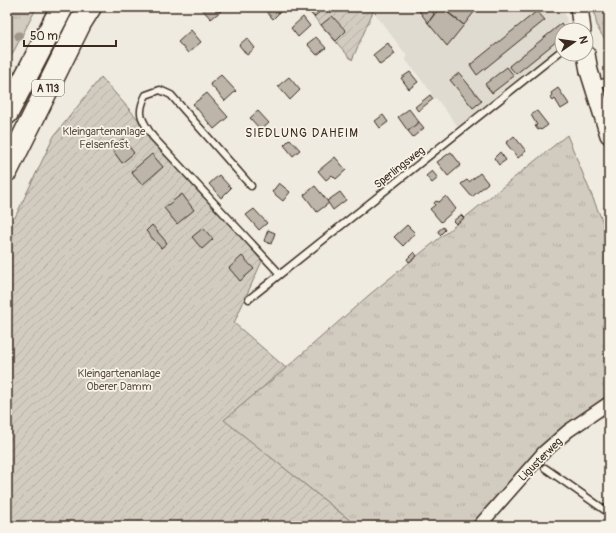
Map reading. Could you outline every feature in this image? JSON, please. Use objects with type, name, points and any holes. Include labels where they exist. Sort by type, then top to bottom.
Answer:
[{"type":"highway","name":"A 113","points":[[7,113],[62,7]]},
{"type":"highway","name":"A 113","points":[[7,170],[80,23],[90,7]]},
{"type":"main road","points":[[579,7],[581,22]]},
{"type":"main road","points":[[590,62],[601,83],[609,135]]},
{"type":"street","name":"Ligusterweg","points":[[479,526],[544,452],[568,431],[609,403]]},
{"type":"lane","name":"Sperlingsweg","points":[[249,299],[554,56]]},
{"type":"lane","points":[[251,186],[171,95],[160,90],[146,95],[140,106],[141,119],[153,137],[280,274]]},
{"type":"lane","points":[[545,468],[609,513]]},
{"type":"shaded area","points":[[375,7],[564,7],[567,22],[554,22],[554,52],[459,128],[436,98],[433,99],[430,95],[431,92],[405,59],[407,56],[373,11]]},
{"type":"green space","points":[[7,7],[37,7],[7,64]]},
{"type":"green space","points":[[305,7],[375,7],[352,60]]},
{"type":"green space","points":[[594,7],[609,7],[609,42],[599,30],[596,22]]},
{"type":"green space","name":"Kleingartenanlage Oberer Damm","points":[[101,77],[262,261],[234,323],[286,368],[224,420],[357,526],[7,526],[7,234],[54,136]]},
{"type":"green space","points":[[567,135],[606,230],[609,233],[609,395],[532,455],[471,526],[357,526],[223,420],[286,368],[369,295]]},
{"type":"building","points":[[200,7],[217,7],[221,11],[211,19]]},
{"type":"building","points":[[265,7],[283,7],[273,19],[264,9]]},
{"type":"building","points":[[306,7],[323,7],[324,8],[314,17]]},
{"type":"building","points":[[436,7],[433,12],[434,14],[428,23],[417,8]]},
{"type":"building","points":[[440,7],[464,25],[447,46],[428,23]]},
{"type":"building","points":[[441,7],[454,7],[449,13]]},
{"type":"building","points":[[454,7],[478,7],[464,25],[449,13]]},
{"type":"building","points":[[537,11],[545,20],[477,75],[470,65]]},
{"type":"building","points":[[332,16],[346,31],[336,41],[321,25]]},
{"type":"building","points":[[303,17],[310,26],[298,37],[291,28]]},
{"type":"building","points":[[191,30],[201,42],[188,53],[178,42]]},
{"type":"building","points":[[554,30],[554,43],[516,74],[509,66]]},
{"type":"building","points":[[316,37],[326,48],[317,55],[307,44]]},
{"type":"building","points":[[247,38],[255,48],[247,55],[239,45]]},
{"type":"building","points":[[388,43],[395,54],[380,65],[373,55]]},
{"type":"building","points":[[507,67],[514,76],[492,93],[485,84]]},
{"type":"building","points":[[410,72],[418,82],[409,89],[401,78]]},
{"type":"building","points":[[459,73],[482,101],[473,108],[450,80]]},
{"type":"building","points":[[221,75],[236,91],[225,101],[210,84]]},
{"type":"building","points":[[289,77],[300,90],[290,100],[278,86]]},
{"type":"building","points":[[558,88],[569,104],[561,109],[555,99],[553,101],[550,97],[552,95],[551,93]]},
{"type":"building","points":[[207,93],[228,117],[214,129],[193,104]]},
{"type":"building","points":[[430,95],[433,99],[418,111],[415,107]]},
{"type":"building","points":[[409,109],[419,122],[408,131],[398,117]]},
{"type":"building","points":[[258,111],[269,123],[261,130],[250,118]]},
{"type":"building","points":[[537,111],[548,125],[541,130],[538,130],[535,126],[537,125],[531,115]]},
{"type":"building","points":[[383,115],[388,122],[380,128],[375,121]]},
{"type":"building","points":[[419,122],[424,128],[413,137],[408,131]]},
{"type":"building","points":[[514,136],[526,151],[518,158],[506,143]]},
{"type":"building","points":[[123,139],[134,153],[122,163],[111,148]]},
{"type":"building","points":[[290,139],[300,150],[293,156],[284,145]]},
{"type":"building","points":[[451,152],[461,165],[448,176],[437,162]]},
{"type":"building","points":[[500,152],[506,160],[499,165],[494,158]]},
{"type":"building","points":[[152,154],[163,167],[142,185],[131,172]]},
{"type":"building","points":[[335,157],[346,170],[336,179],[332,175],[326,180],[318,171]]},
{"type":"building","points":[[432,171],[438,178],[432,183],[426,176]]},
{"type":"building","points":[[480,173],[488,183],[472,197],[461,184],[467,180],[469,182]]},
{"type":"building","points":[[219,175],[231,188],[221,198],[209,184]]},
{"type":"building","points":[[279,183],[290,192],[283,201],[272,192]]},
{"type":"building","points":[[315,186],[329,203],[317,212],[304,195]]},
{"type":"building","points":[[340,192],[346,200],[333,210],[327,201]]},
{"type":"building","points":[[182,194],[194,210],[177,224],[164,208]]},
{"type":"building","points":[[446,196],[456,209],[441,222],[430,209],[435,205],[434,203],[436,201],[439,202]]},
{"type":"building","points":[[254,209],[267,223],[259,230],[246,215]]},
{"type":"building","points":[[461,215],[464,218],[456,224],[453,221]]},
{"type":"building","points":[[152,225],[167,243],[161,248],[146,231]]},
{"type":"building","points":[[407,225],[415,233],[403,246],[394,237]]},
{"type":"building","points":[[443,227],[445,230],[440,235],[438,231]]},
{"type":"building","points":[[203,228],[213,239],[202,249],[192,237]]},
{"type":"building","points":[[268,230],[275,233],[271,244],[264,241]]},
{"type":"building","points":[[414,252],[417,256],[409,262],[407,259]]},
{"type":"building","points":[[242,256],[254,269],[240,281],[229,268]]},
{"type":"district","name":"SIEDLUNG DAHEIM","points":[[302,133]]},
{"type":"park label","name":"Kleingartenanlage Felsenfest","points":[[104,137]]}]
